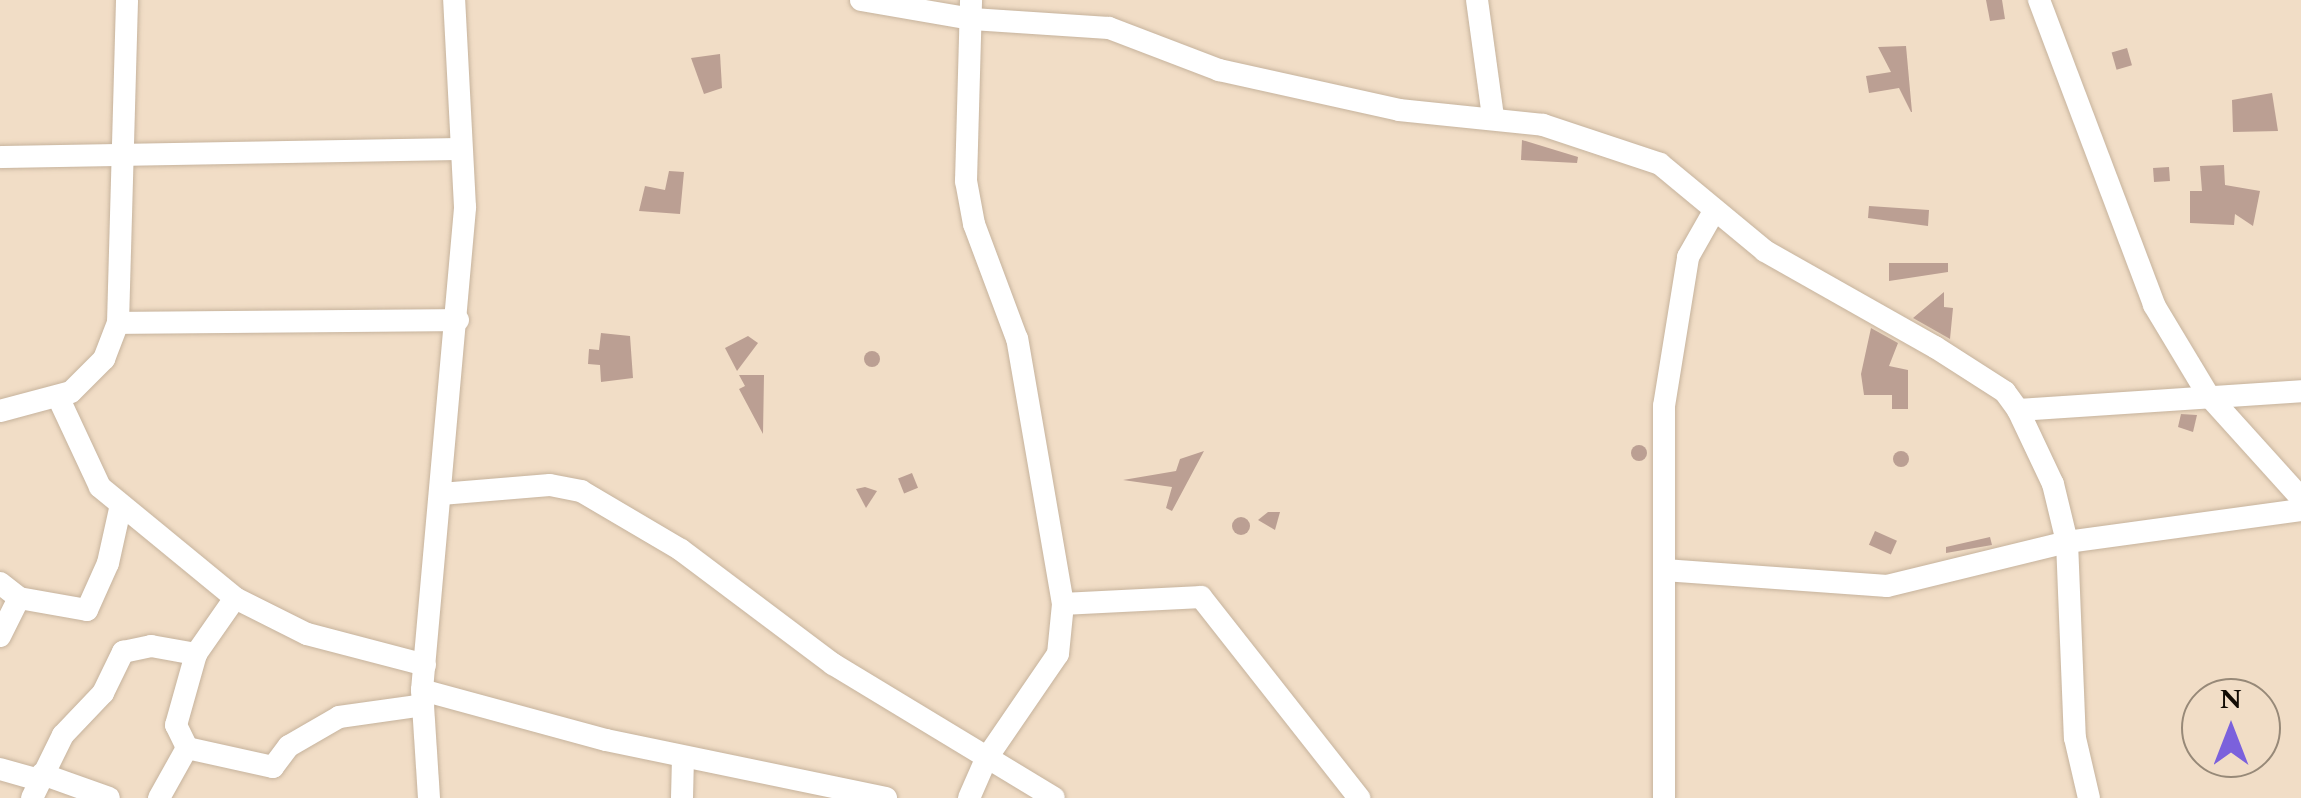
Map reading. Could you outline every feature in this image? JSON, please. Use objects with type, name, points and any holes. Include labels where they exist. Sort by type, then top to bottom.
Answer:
[{"type":"street","points":[[0,411],[59,399],[104,360],[118,322],[126,155],[127,0]]},
{"type":"street","points":[[429,798],[425,665],[465,207],[454,0]]},
{"type":"street","points":[[861,0],[972,9],[1109,28],[1219,70],[1399,110],[1544,125],[1660,164],[1713,212],[1765,251],[2005,392],[2018,410],[2053,484],[2068,542],[2075,738],[2089,798]]},
{"type":"street","points":[[1477,0],[1492,117]]},
{"type":"street","points":[[2039,0],[2154,305],[2208,395],[2301,498]]},
{"type":"street","points":[[969,798],[986,759],[1052,666],[1063,604],[1017,338],[974,224],[966,181],[972,9]]},
{"type":"street","points":[[0,157],[461,149]]},
{"type":"street","points":[[1664,798],[1664,406],[1675,314],[1688,257],[1713,212]]},
{"type":"street","points":[[118,322],[458,320]]},
{"type":"street","points":[[2018,410],[2138,406],[2208,395],[2301,391]]},
{"type":"street","points":[[59,399],[88,466],[120,509],[236,598],[307,634],[425,665]]},
{"type":"street","points":[[441,494],[550,486],[582,491],[680,550],[833,664],[1054,798]]},
{"type":"street","points":[[0,583],[19,598],[87,610],[108,564],[120,509]]},
{"type":"street","points":[[1664,570],[1886,586],[2068,542],[2301,510]]},
{"type":"street","points":[[1063,604],[1201,597],[1359,798]]},
{"type":"street","points":[[0,636],[19,598]]},
{"type":"street","points":[[187,748],[176,725],[196,654],[236,598]]},
{"type":"street","points":[[38,784],[63,735],[102,693],[123,652],[151,646],[196,654]]},
{"type":"street","points":[[187,748],[273,767],[289,746],[339,717],[423,698],[886,798]]},
{"type":"street","points":[[159,798],[187,748]]},
{"type":"street","points":[[682,798],[684,757]]},
{"type":"street","points":[[0,769],[38,784],[110,798]]},
{"type":"building","points":[[1986,0],[2002,0],[2005,19],[1990,21]]},
{"type":"building","points":[[1906,46],[1912,112],[1899,88],[1869,93],[1866,76],[1891,72],[1878,47]]},
{"type":"building","points":[[2127,48],[2132,65],[2117,70],[2112,52]]},
{"type":"building","points":[[720,54],[722,88],[704,94],[691,58]]},
{"type":"building","points":[[2272,93],[2278,131],[2233,132],[2232,100]]},
{"type":"building","points":[[1522,140],[1578,157],[1577,163],[1521,160]]},
{"type":"building","points":[[2224,165],[2225,185],[2260,191],[2253,226],[2235,214],[2234,225],[2190,223],[2190,191],[2202,191],[2200,166]]},
{"type":"building","points":[[2169,167],[2170,181],[2154,182],[2153,168]]},
{"type":"building","points":[[669,171],[684,172],[680,214],[639,211],[645,186],[665,190]]},
{"type":"building","points":[[1869,206],[1929,210],[1928,226],[1868,218]]},
{"type":"building","points":[[1889,263],[1948,263],[1948,272],[1889,281]]},
{"type":"building","points":[[1944,292],[1944,307],[1953,308],[1950,339],[1913,318]]},
{"type":"building","points":[[1871,328],[1898,343],[1889,366],[1908,370],[1908,409],[1892,409],[1892,395],[1864,395],[1861,374]]},
{"type":"building","points":[[601,333],[630,336],[633,378],[601,382],[600,365],[588,364],[589,349],[599,350]]},
{"type":"building","points":[[748,336],[758,343],[737,371],[725,348]]},
{"type":"building","points":[[872,351],[880,359],[872,367],[864,359]]},
{"type":"building","points":[[739,375],[764,375],[763,434],[739,389],[745,386]]},
{"type":"building","points":[[2181,414],[2197,415],[2193,432],[2178,427]]},
{"type":"building","points":[[1639,445],[1647,453],[1639,461],[1631,453]]},
{"type":"building","points":[[1204,451],[1172,511],[1166,508],[1172,487],[1123,480],[1176,471],[1180,459]]},
{"type":"building","points":[[1901,451],[1909,459],[1901,467],[1893,459]]},
{"type":"building","points":[[912,473],[918,488],[904,493],[898,479]]},
{"type":"building","points":[[856,489],[877,491],[866,508]]},
{"type":"building","points":[[1268,512],[1280,512],[1275,530],[1258,520]]},
{"type":"building","points":[[1241,517],[1250,526],[1241,535],[1232,526]]},
{"type":"building","points":[[1875,531],[1897,541],[1891,554],[1869,545]]},
{"type":"building","points":[[1990,537],[1992,545],[1946,553],[1946,547]]}]
